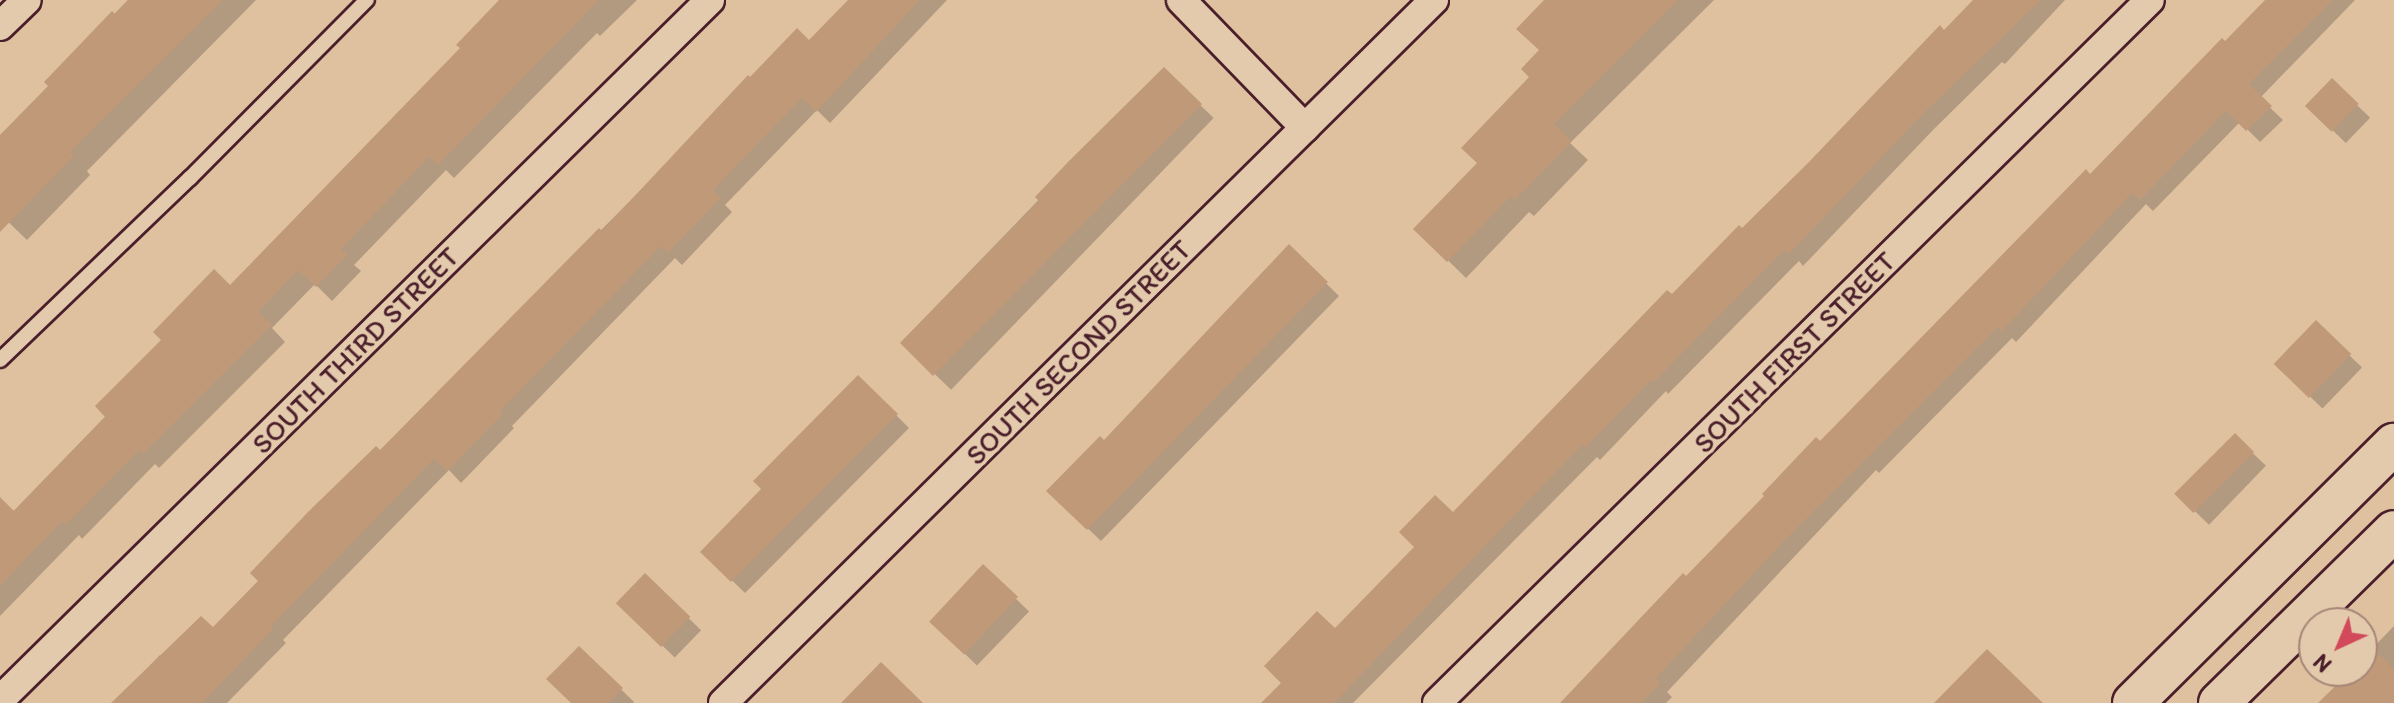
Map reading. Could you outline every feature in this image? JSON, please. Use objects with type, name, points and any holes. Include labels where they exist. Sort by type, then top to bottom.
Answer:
[{"type":"main road","points":[[2133,703],[2394,444]]},
{"type":"main road","points":[[2219,703],[2394,531]]},
{"type":"street","points":[[0,26],[27,0]]},
{"type":"street","name":"SOUTH THIRD STREET","points":[[0,700],[710,0]]},
{"type":"street","points":[[1181,0],[1305,128]]},
{"type":"street","name":"SOUTH SECOND STREET","points":[[723,703],[1434,0]]},
{"type":"street","name":"SOUTH FIRST STREET","points":[[1437,703],[2150,0]]},
{"type":"lane","points":[[0,360],[190,178],[367,0]]},
{"type":"building","points":[[128,0],[223,0],[70,152],[74,156],[0,232],[0,135],[48,86],[44,82],[112,11],[115,14]]},
{"type":"building","points":[[499,0],[599,0],[438,165],[429,157],[341,249],[347,255],[316,287],[298,270],[258,312],[272,325],[143,454],[139,450],[66,525],[62,521],[0,586],[0,497],[14,511],[105,417],[95,406],[161,340],[153,332],[214,269],[230,285],[460,48],[456,45]]},
{"type":"building","points":[[848,0],[920,0],[816,112],[802,98],[713,190],[721,198],[667,253],[661,246],[500,411],[503,414],[447,471],[434,459],[271,626],[274,628],[202,703],[111,703],[201,616],[213,627],[258,581],[250,573],[309,511],[376,446],[380,450],[599,228],[602,231],[748,75],[750,77],[797,28],[809,40]]},
{"type":"building","points":[[1544,0],[1678,0],[1554,124],[1572,141],[1515,200],[1511,196],[1447,262],[1413,229],[1477,163],[1461,148],[1529,77],[1521,69],[1539,50],[1516,29]]},
{"type":"building","points":[[1973,0],[2041,0],[1920,117],[1789,254],[1784,250],[1654,382],[1651,380],[1585,448],[1582,445],[1334,703],[1261,703],[1281,683],[1264,666],[1317,611],[1335,628],[1414,547],[1399,532],[1435,495],[1453,512],[1667,290],[1672,294],[1739,225],[1742,228],[1940,25],[1944,30]]},
{"type":"building","points":[[2265,0],[2333,0],[2249,84],[2272,106],[2246,131],[2226,111],[2140,200],[2132,193],[2002,331],[1998,327],[1785,540],[1656,678],[1661,683],[1641,703],[1560,703],[1683,573],[1686,576],[1764,496],[1762,494],[1816,437],[1820,441],[2086,169],[2090,174],[2222,38],[2225,41]]},
{"type":"building","points":[[1164,67],[1202,104],[933,376],[900,343],[1039,201],[1035,197],[1068,162]]},
{"type":"building","points":[[2332,78],[2359,104],[2332,132],[2305,106]]},
{"type":"building","points":[[1289,244],[1328,282],[1087,530],[1046,491],[1100,436],[1104,440]]},
{"type":"building","points":[[2316,320],[2351,354],[2309,398],[2274,364]]},
{"type":"building","points":[[858,375],[898,414],[731,582],[700,552],[761,489],[753,481]]},
{"type":"building","points":[[2235,433],[2254,452],[2193,513],[2174,494]]},
{"type":"building","points":[[983,564],[1018,597],[964,655],[929,622]]},
{"type":"building","points":[[645,573],[690,617],[661,647],[616,603]]},
{"type":"building","points":[[579,646],[623,688],[608,703],[571,703],[546,679]]},
{"type":"building","points":[[1987,649],[2043,703],[1934,703]]},
{"type":"building","points":[[2378,654],[2394,669],[2394,703],[2318,703],[2334,687],[2378,687]]},
{"type":"building","points":[[881,662],[923,703],[841,703]]}]
